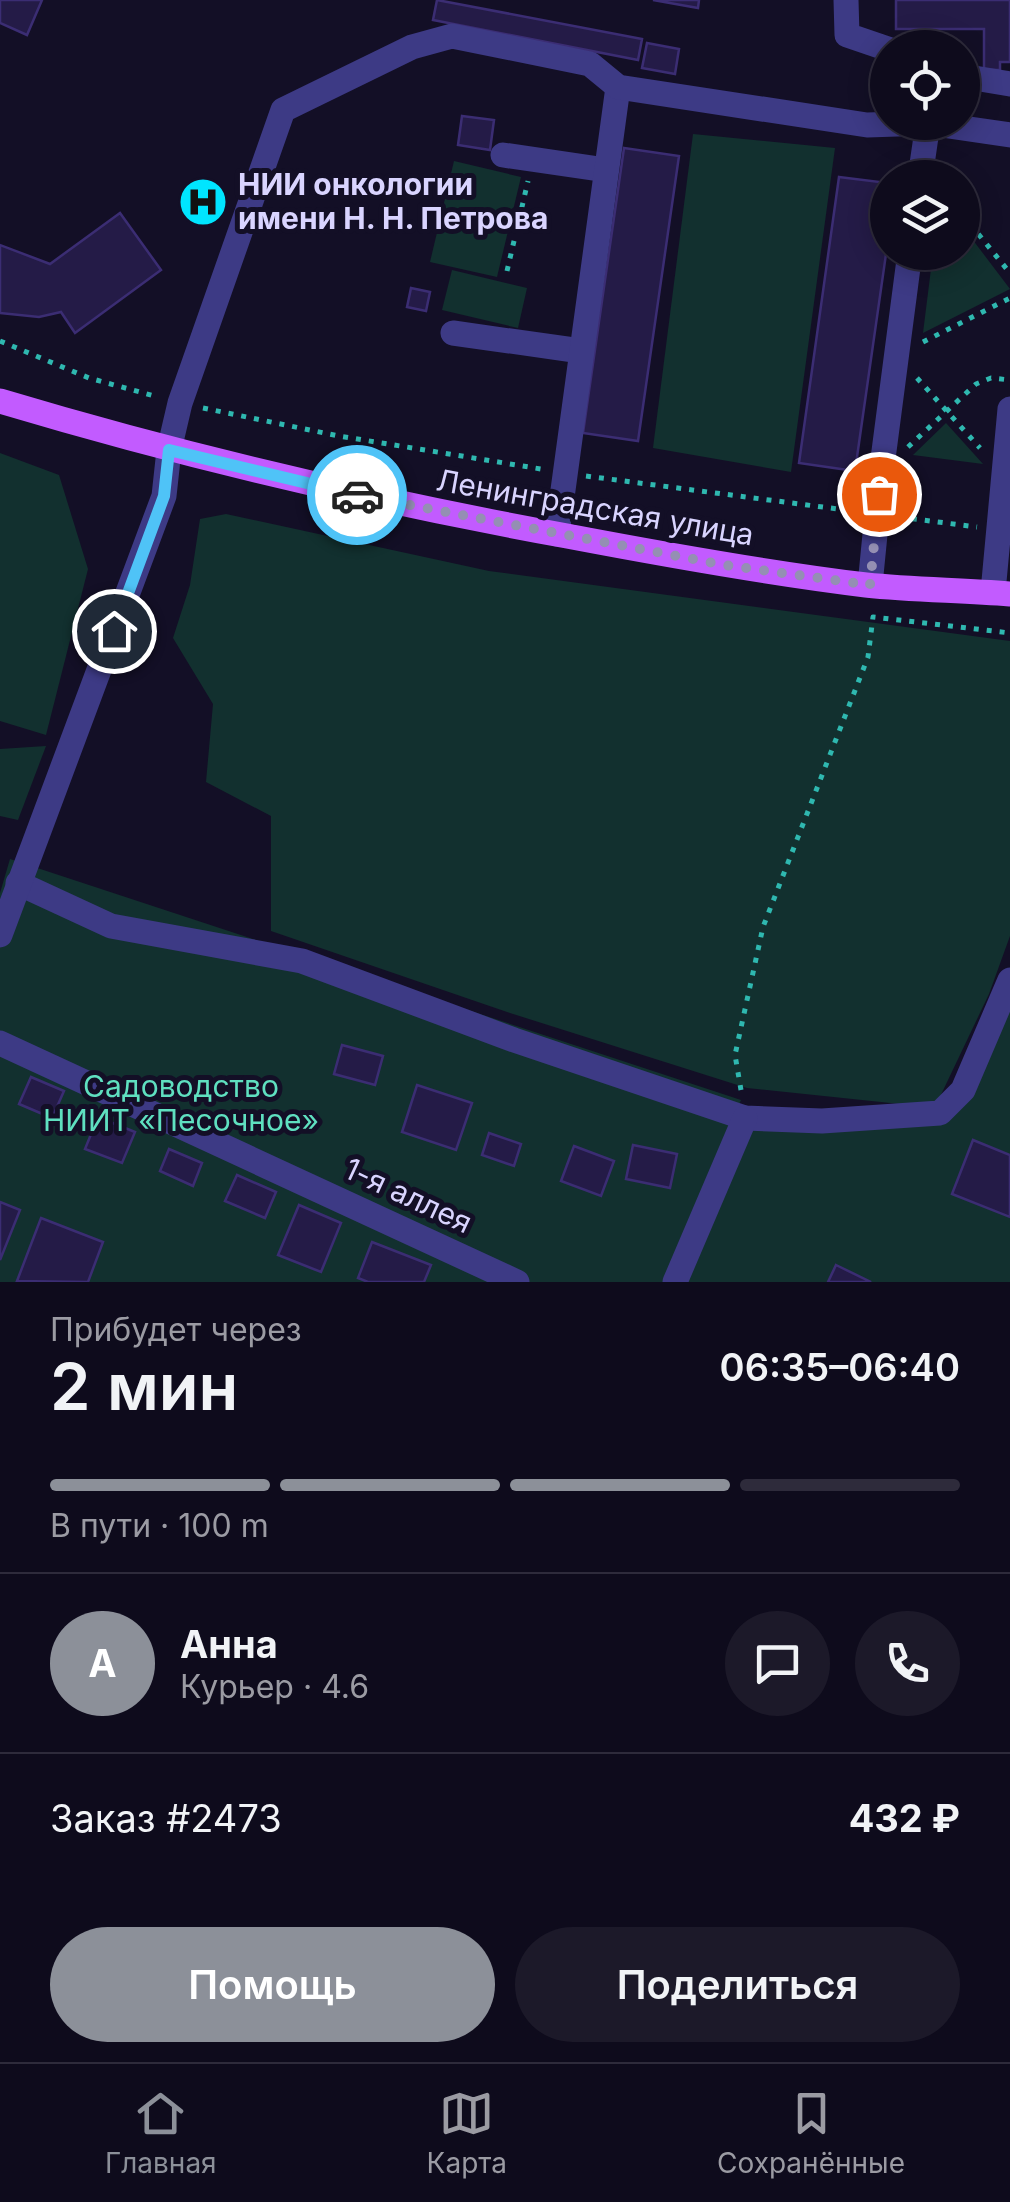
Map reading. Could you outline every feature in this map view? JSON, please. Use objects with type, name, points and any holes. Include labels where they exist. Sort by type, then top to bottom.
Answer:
[{"type":"main road","name":"Ленинградская улица","points":[[0,401],[169,450],[370,498],[557,534],[760,571],[870,585],[1002,593]]},
{"type":"street","points":[[846,0],[847,35],[870,43]]},
{"type":"street","points":[[2,924],[78,732],[164,496],[180,403],[284,110],[412,47],[452,36],[590,64],[618,87],[870,125]]},
{"type":"street","points":[[980,79],[1010,84]]},
{"type":"street","points":[[557,534],[618,87]]},
{"type":"street","points":[[980,131],[1010,135]]},
{"type":"street","points":[[503,155],[606,170]]},
{"type":"street","points":[[870,585],[908,270]]},
{"type":"street","points":[[453,332],[581,351]]},
{"type":"street","points":[[1002,593],[998,529],[1010,408]]},
{"type":"street","points":[[18,883],[111,926],[302,961],[514,1040],[745,1118],[822,1121],[940,1113],[964,1090],[1010,980]]},
{"type":"street","name":"1-я аллея","points":[[0,1044],[517,1282]]},
{"type":"street","points":[[675,1282],[745,1118]]},
{"type":"path","points":[[507,271],[534,159]]},
{"type":"path","points":[[980,236],[1010,273]]},
{"type":"path","points":[[1002,474],[896,355],[1010,298]]},
{"type":"path","points":[[0,342],[89,378],[180,403],[339,436],[565,473],[998,529]]},
{"type":"path","points":[[881,474],[976,384],[991,378],[1010,380]]},
{"type":"path","points":[[745,1118],[735,1056],[763,927],[868,657],[872,617],[1010,632]]},
{"type":"green space","points":[[693,134],[835,148],[791,472],[653,448]]},
{"type":"green space","points":[[454,161],[521,177],[497,277],[430,262]]},
{"type":"green space","points":[[980,249],[1010,289],[923,333],[931,270],[980,270]]},
{"type":"green space","points":[[452,270],[527,288],[518,328],[442,310]]},
{"type":"green space","points":[[946,423],[983,464],[913,455]]},
{"type":"green space","points":[[0,453],[59,475],[88,569],[46,735],[0,721]]},
{"type":"green space","points":[[226,514],[489,571],[1010,641],[1010,936],[989,994],[938,1101],[953,1100],[1010,982],[1010,1282],[683,1282],[758,1106],[784,1114],[900,1104],[747,1088],[510,1013],[271,931],[271,816],[206,782],[213,704],[173,638],[190,585],[200,519]]},
{"type":"green space","points":[[46,746],[18,820],[0,816],[0,749]]},
{"type":"green space","name":"Садоводство НИИТ «Песочное»","points":[[10,859],[741,1100],[665,1282],[0,1282],[0,893]]},
{"type":"building","points":[[0,0],[42,0],[27,35],[0,23]]},
{"type":"building","points":[[437,0],[642,39],[638,60],[433,20]]},
{"type":"building","points":[[653,0],[699,0],[698,8]]},
{"type":"building","points":[[896,0],[1010,0],[1010,62],[1000,62],[1000,70],[984,70],[984,29],[896,29]]},
{"type":"building","points":[[647,43],[679,49],[675,74],[642,68]]},
{"type":"building","points":[[462,116],[494,120],[490,150],[458,145]]},
{"type":"building","points":[[624,148],[679,156],[638,441],[583,433]]},
{"type":"building","points":[[839,177],[870,181],[870,270],[884,270],[855,471],[799,463]]},
{"type":"building","points":[[120,213],[161,270],[75,333],[61,312],[39,317],[0,313],[0,245],[50,264]]},
{"type":"building","points":[[411,288],[430,292],[426,311],[407,307]]},
{"type":"building","points":[[342,1045],[383,1056],[375,1085],[334,1074]]},
{"type":"building","points":[[31,1077],[64,1091],[52,1118],[19,1104]]},
{"type":"building","points":[[417,1085],[472,1103],[456,1150],[402,1132]]},
{"type":"building","points":[[98,1117],[135,1132],[122,1163],[85,1149]]},
{"type":"building","points":[[489,1133],[521,1144],[514,1166],[482,1155]]},
{"type":"building","points":[[973,1140],[1010,1155],[1010,1217],[952,1194]]},
{"type":"building","points":[[633,1145],[677,1154],[670,1188],[626,1179]]},
{"type":"building","points":[[574,1146],[614,1161],[601,1196],[561,1181]]},
{"type":"building","points":[[169,1149],[202,1163],[193,1186],[160,1171]]},
{"type":"building","points":[[237,1175],[276,1192],[265,1218],[225,1201]]},
{"type":"building","points":[[0,1202],[20,1210],[0,1260]]},
{"type":"building","points":[[299,1205],[341,1223],[321,1272],[278,1255]]},
{"type":"building","points":[[41,1218],[103,1242],[88,1282],[17,1281]]},
{"type":"building","points":[[372,1242],[431,1265],[424,1282],[368,1282],[358,1278]]},
{"type":"building","points":[[836,1265],[871,1282],[828,1282]]},
{"type":"way so far","points":[[357,495],[724,565],[870,585],[879,494]]},
{"type":"place","name":"НИИ онкологии имени Н. Н. Петрова","points":[[203,202]]},
{"type":"route","points":[[114,631],[164,496],[169,450],[357,495]]}]
